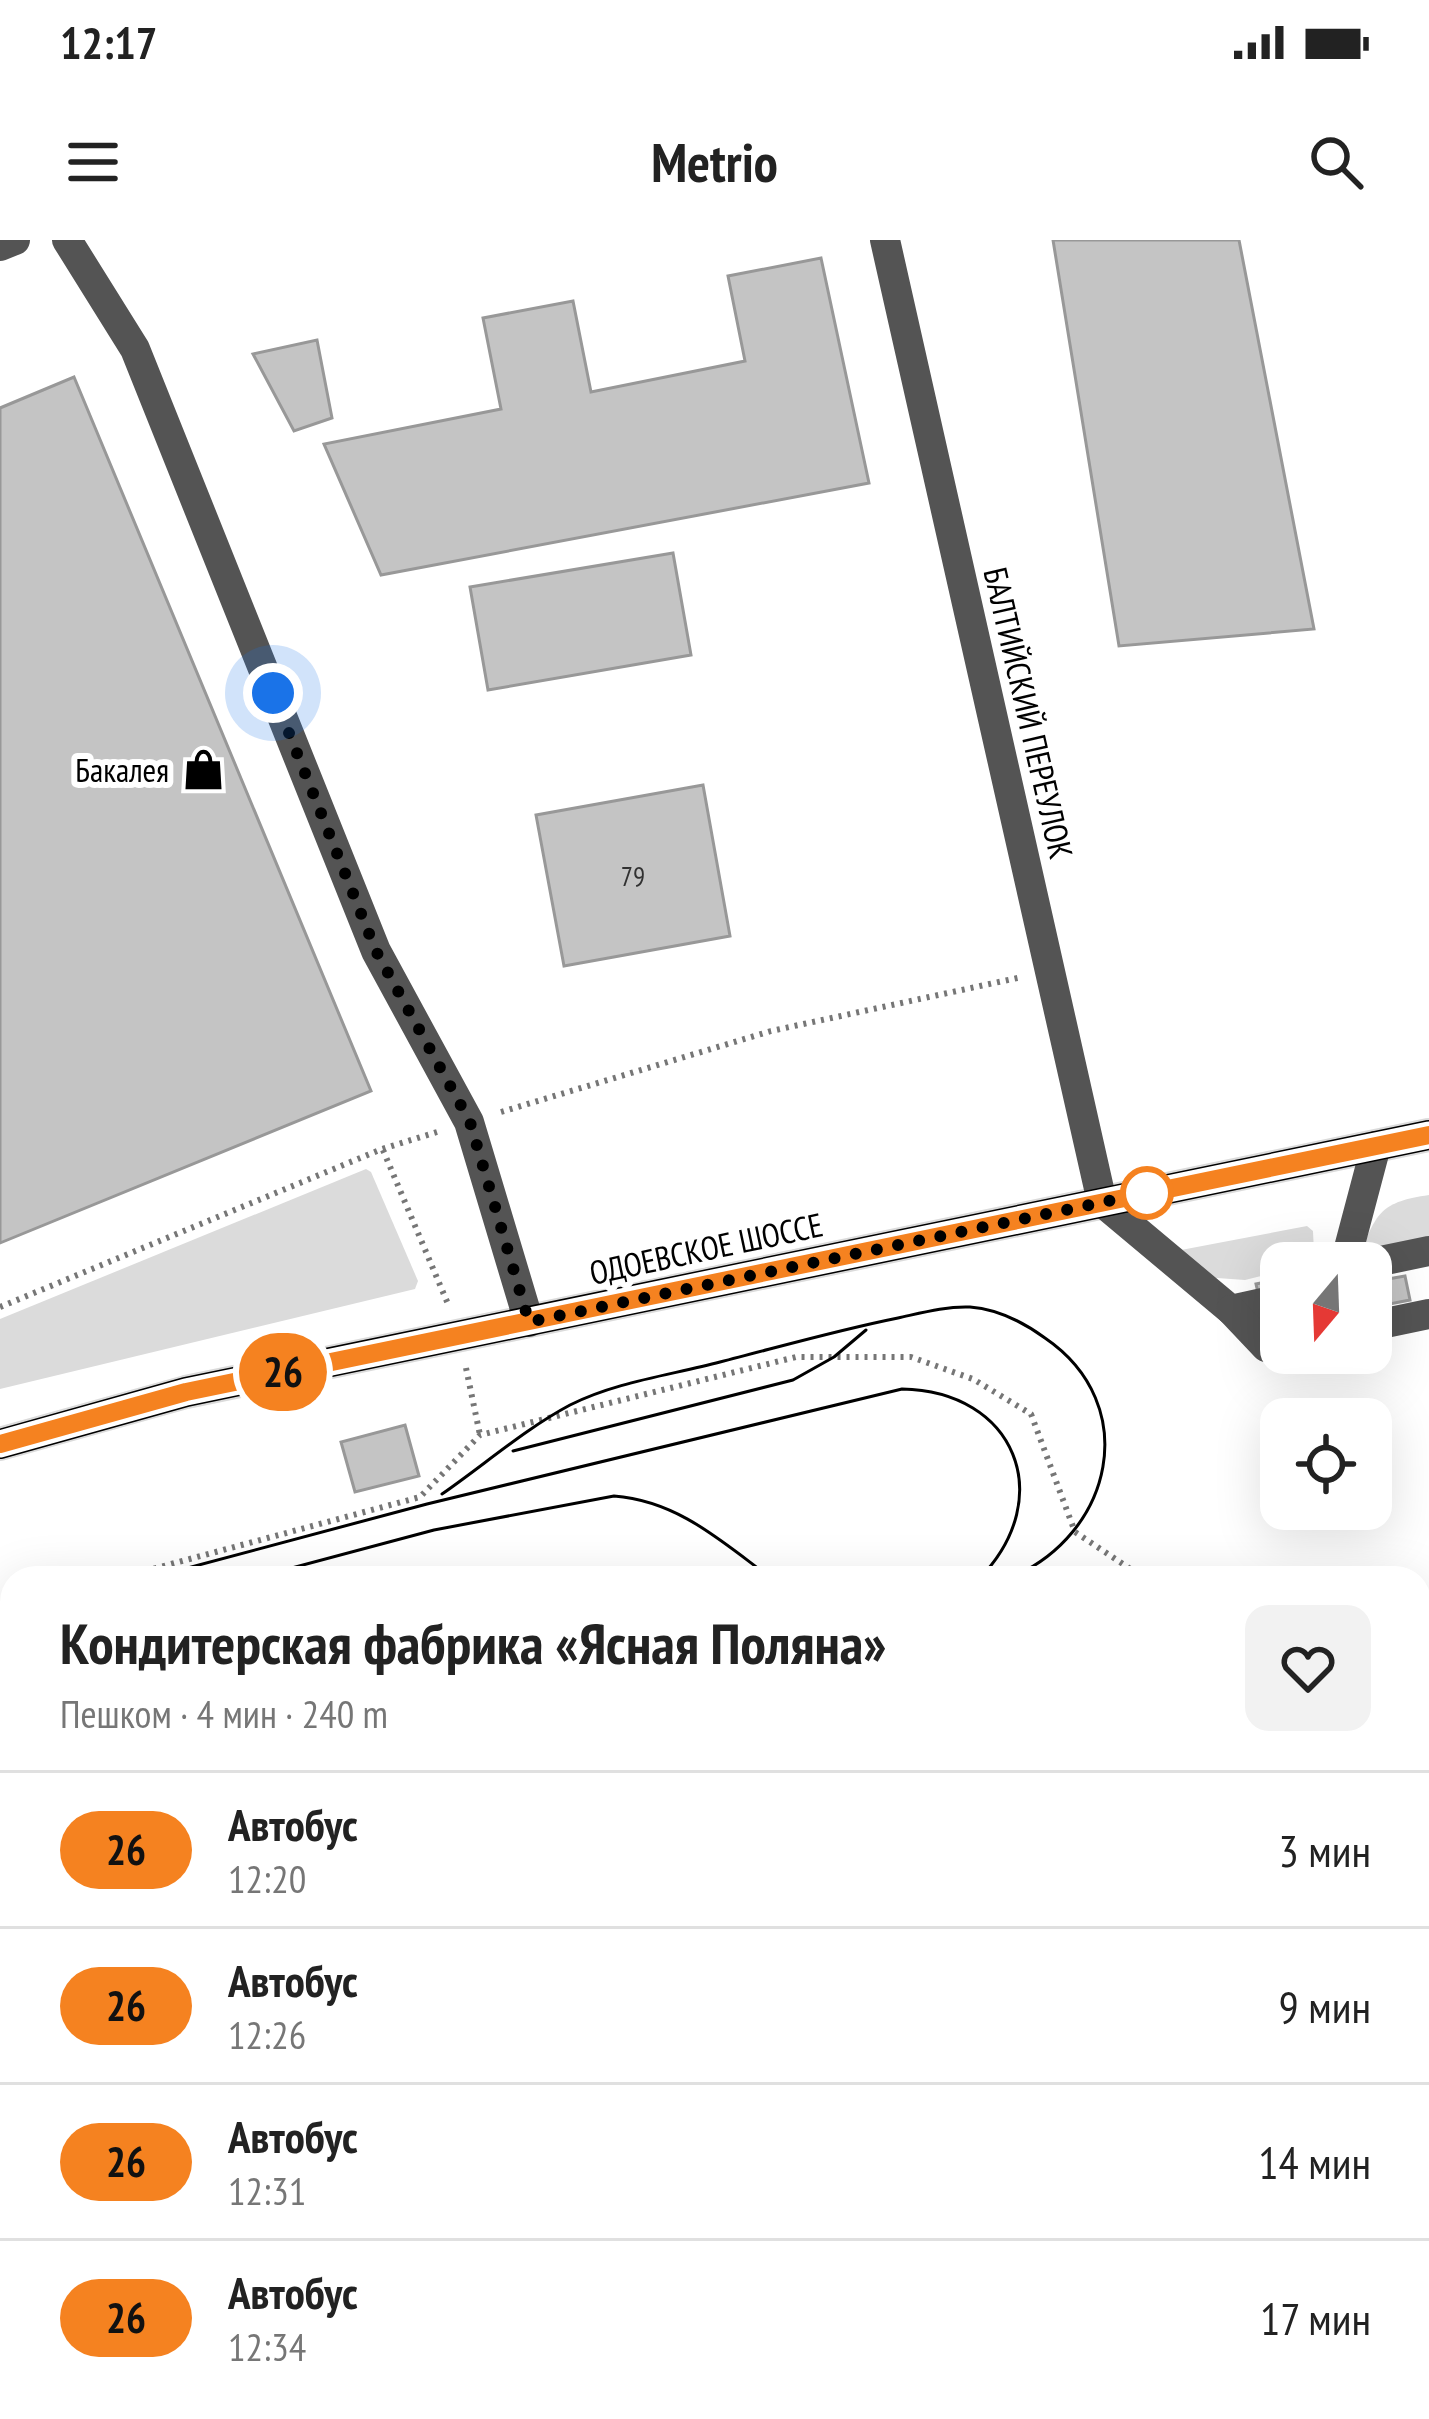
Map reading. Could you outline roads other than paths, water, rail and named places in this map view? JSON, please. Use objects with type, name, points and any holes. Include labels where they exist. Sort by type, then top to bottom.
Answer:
[{"type":"main road","name":"ОДОЕВСКОЕ ШОССЕ","points":[[0,1444],[186,1392],[1429,1135]]},
{"type":"street","points":[[0,247],[15,240]]},
{"type":"street","points":[[67,240],[135,349],[376,951],[470,1122],[529,1322]]},
{"type":"street","name":"БАЛТИЙСКИЙ ПЕРЕУЛОК","points":[[885,240],[1102,1202]]},
{"type":"street","points":[[1351,1242],[1376,1146]]},
{"type":"street","points":[[1102,1202],[1260,1340]]},
{"type":"street","points":[[1392,1259],[1429,1251]]},
{"type":"street","points":[[1231,1310],[1260,1303]]},
{"type":"street","points":[[1392,1322],[1429,1314]]},
{"type":"tram line","points":[[442,1494],[553,1415],[606,1390],[876,1323],[943,1309],[980,1308],[1028,1327],[1076,1366],[1095,1398],[1104,1432],[1103,1467],[1092,1501],[1073,1532],[1031,1566]]},
{"type":"tram line","points":[[513,1451],[793,1380],[834,1357],[866,1330]]},
{"type":"tram line","points":[[195,1566],[427,1504],[902,1389],[941,1394],[973,1408],[997,1428],[1013,1454],[1019,1483],[1017,1515],[1004,1547],[989,1566]]},
{"type":"tram line","points":[[299,1566],[434,1530],[614,1496],[679,1514],[755,1566]]},
{"type":"place","name":"Бакалея","points":[[203,769]]}]
